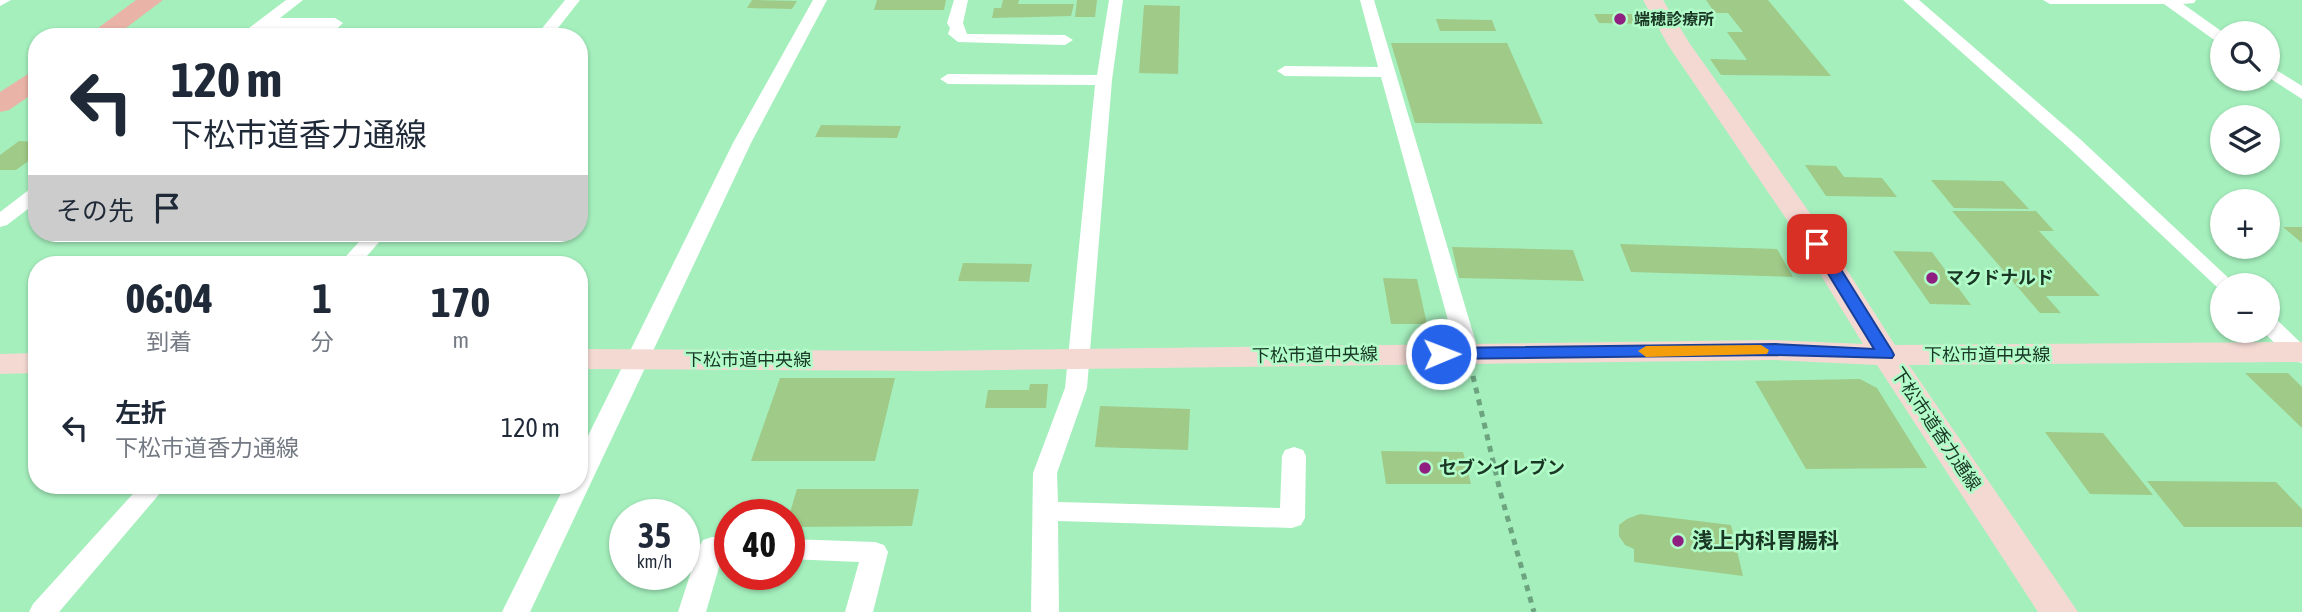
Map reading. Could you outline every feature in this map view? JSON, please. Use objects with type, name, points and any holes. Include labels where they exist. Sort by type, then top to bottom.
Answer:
[{"type":"main road","points":[[111,28],[151,0]]},
{"type":"main road","points":[[0,104],[28,85]]},
{"type":"street","points":[[257,28],[296,0]]},
{"type":"street","points":[[550,28],[573,0]]},
{"type":"street","points":[[588,460],[742,143],[820,0]]},
{"type":"street","points":[[961,0],[955,23],[958,28],[956,34],[963,38],[1065,40]]},
{"type":"street","points":[[1045,612],[1045,473],[1076,388],[1104,80],[1116,0]]},
{"type":"street","points":[[1367,0],[1468,353]]},
{"type":"street","name":"下松市道香力通線","points":[[1653,0],[1679,45],[1803,223],[1886,355],[2059,612]]},
{"type":"street","points":[[1910,0],[2074,144],[2213,273]]},
{"type":"street","points":[[2050,0],[2189,0]]},
{"type":"street","points":[[2168,0],[2210,30]]},
{"type":"street","points":[[264,23],[335,23],[329,28]]},
{"type":"street","points":[[1285,71],[1386,72]]},
{"type":"street","points":[[948,79],[1104,80]]},
{"type":"street","points":[[2280,79],[2302,94]]},
{"type":"street","points":[[0,221],[28,200]]},
{"type":"street","points":[[356,256],[368,242]]},
{"type":"street","points":[[2280,335],[2301,353]]},
{"type":"street","name":"下松市道中央線","points":[[588,359],[928,360],[1775,350],[1886,355],[2301,353]]},
{"type":"street","points":[[0,364],[28,363]]},
{"type":"street","points":[[1047,511],[1292,518],[1294,456]]},
{"type":"street","points":[[43,612],[147,494]]},
{"type":"street","points":[[516,612],[573,494]]},
{"type":"street","points":[[692,612],[714,547]]},
{"type":"street","points":[[805,550],[875,552],[859,612]]},
{"type":"path","points":[[1468,353],[1500,491],[1534,612]]},
{"type":"building","points":[[752,0],[797,1],[792,9],[747,8]]},
{"type":"building","points":[[877,0],[946,0],[944,10],[874,10]]},
{"type":"building","points":[[1003,0],[1019,0],[1018,4],[1074,4],[1071,16],[992,18],[994,8],[1001,8]]},
{"type":"building","points":[[1077,0],[1097,0],[1095,17],[1075,17]]},
{"type":"building","points":[[1706,0],[1768,0],[1831,76],[1721,75],[1710,59],[1747,60],[1727,32],[1743,32],[1728,13],[1715,13]]},
{"type":"building","points":[[1144,5],[1180,6],[1178,74],[1139,73]]},
{"type":"building","name":"端穂診療所","points":[[1594,14],[1641,14],[1646,24],[1599,23]]},
{"type":"building","points":[[1436,19],[1492,20],[1496,31],[1440,31]]},
{"type":"building","points":[[1391,43],[1507,43],[1543,124],[1415,123]]},
{"type":"building","points":[[821,125],[901,126],[897,138],[815,137]]},
{"type":"building","points":[[19,141],[28,142],[28,161],[16,170],[0,170],[0,155]]},
{"type":"building","points":[[1805,165],[1836,166],[1844,177],[1882,178],[1897,197],[1826,196]]},
{"type":"building","points":[[1931,180],[2003,181],[2029,209],[1954,208]]},
{"type":"building","points":[[1952,211],[2036,211],[2054,231],[2039,231],[2100,296],[2046,296],[2061,313],[2040,313]]},
{"type":"building","points":[[2283,227],[2302,227],[2302,243]]},
{"type":"building","points":[[1620,244],[1777,249],[1793,277],[1631,272]]},
{"type":"building","points":[[1452,247],[1573,250],[1584,281],[1459,278]]},
{"type":"building","name":"マクドナルド","points":[[1893,251],[1932,252],[1971,305],[1930,304]]},
{"type":"building","points":[[963,263],[1032,264],[1029,282],[958,281]]},
{"type":"building","points":[[1383,278],[1417,279],[1427,324],[1391,324]]},
{"type":"building","points":[[2245,373],[2288,373],[2302,387],[2302,428]]},
{"type":"building","points":[[780,378],[895,378],[875,461],[751,461]]},
{"type":"building","points":[[1860,379],[1877,388],[1927,468],[1806,469],[1755,381]]},
{"type":"building","points":[[1030,384],[1048,384],[1046,408],[985,408],[988,390],[1029,390]]},
{"type":"building","points":[[1100,406],[1190,409],[1188,450],[1095,447]]},
{"type":"building","points":[[2045,432],[2103,433],[2153,495],[2090,494]]},
{"type":"building","name":"セブンイレブン","points":[[1381,451],[1463,452],[1471,484],[1386,484]]},
{"type":"building","points":[[2147,481],[2276,482],[2302,509],[2302,527],[2184,527]]},
{"type":"building","points":[[797,489],[919,489],[912,526],[805,527],[805,499],[794,499]]},
{"type":"building","name":"浅上内科胃腸科","points":[[1640,514],[1731,525],[1743,576],[1634,562],[1634,549],[1625,545],[1619,536],[1619,525]]},
{"type":"slow traffic","points":[[1646,351],[1761,350]]},
{"type":"place","name":"端穂診療所","points":[[1620,19]]},
{"type":"place","name":"マクドナルド","points":[[1932,278]]},
{"type":"place","name":"セブンイレブン","points":[[1425,468]]},
{"type":"place","name":"浅上内科胃腸科","points":[[1678,541]]},
{"type":"route","points":[[1441,354],[1775,350],[1886,355],[1817,244]]}]
